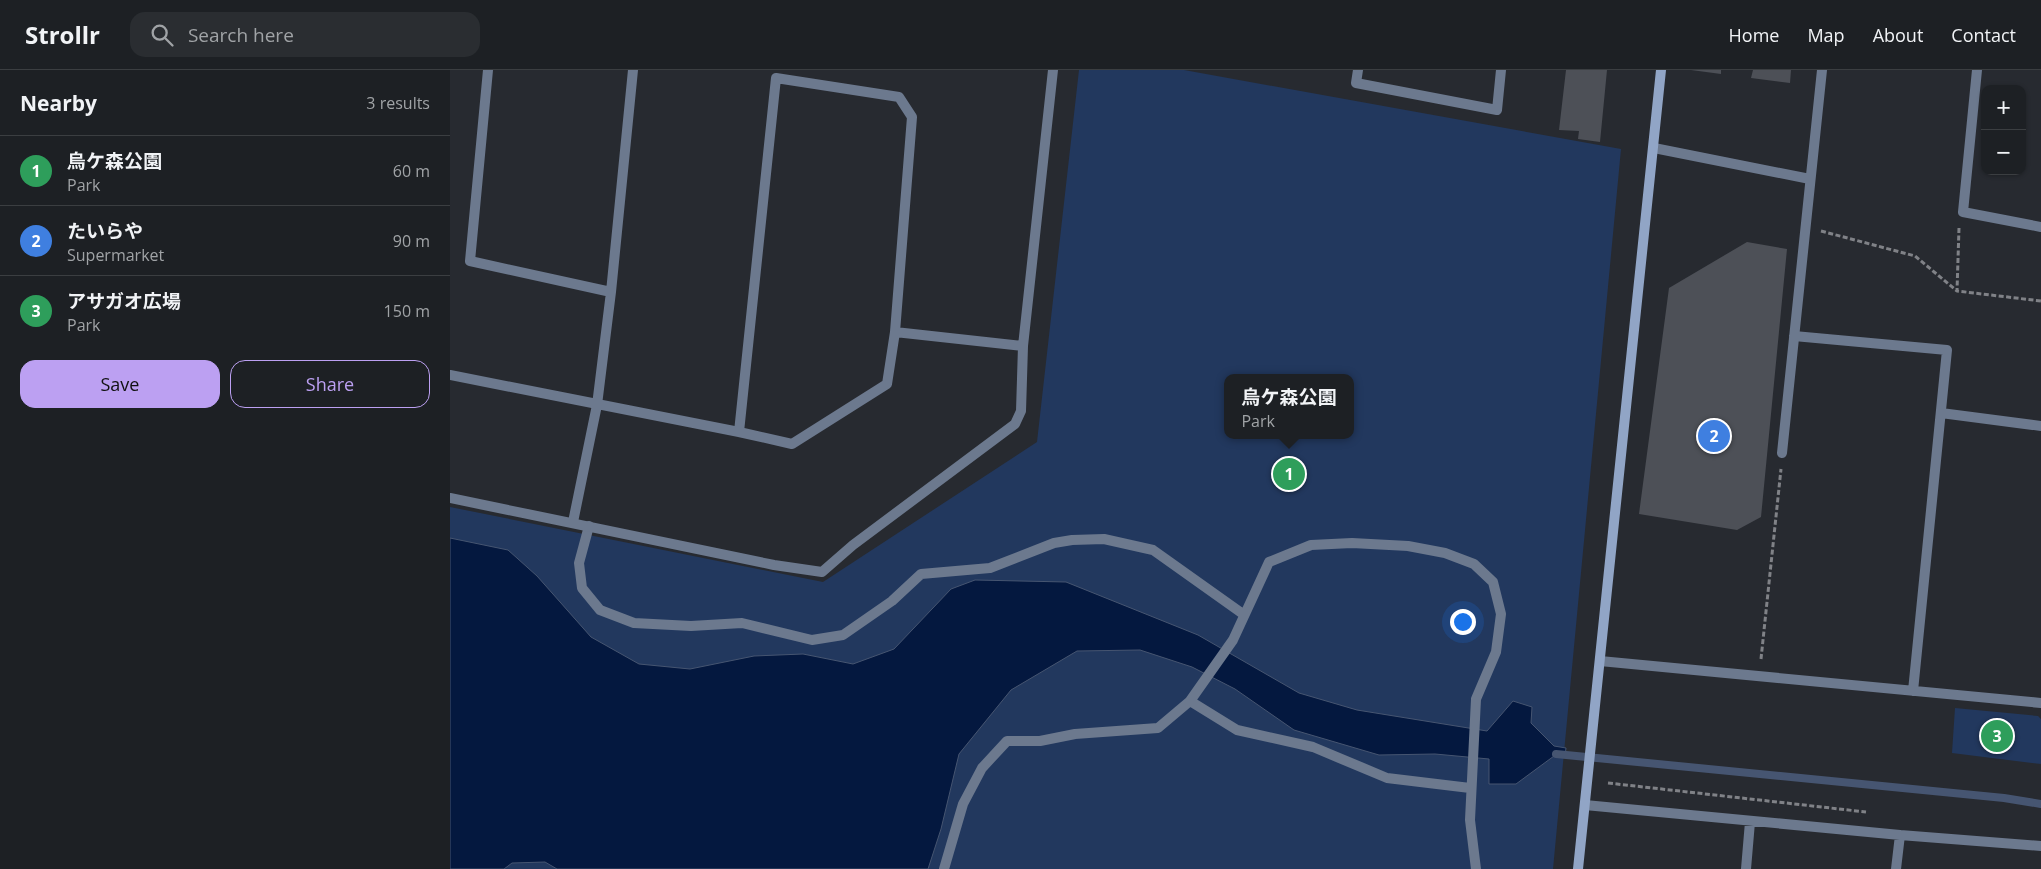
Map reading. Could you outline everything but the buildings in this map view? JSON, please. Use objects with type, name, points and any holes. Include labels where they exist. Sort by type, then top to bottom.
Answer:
[{"type":"street","points":[[488,70],[470,261],[611,292]]},
{"type":"street","points":[[573,522],[597,405],[611,292],[633,70]]},
{"type":"street","points":[[450,498],[774,565],[822,572],[853,545],[1015,424],[1022,411],[1023,346],[1053,70]]},
{"type":"street","points":[[1358,70],[1356,83],[1497,110],[1501,70]]},
{"type":"street","points":[[1578,869],[1661,70]]},
{"type":"street","points":[[1782,453],[1822,70]]},
{"type":"street","points":[[1977,70],[1963,212],[2041,227]]},
{"type":"street","points":[[450,375],[792,444],[887,384],[895,332],[912,117],[899,96],[776,78],[739,432]]},
{"type":"street","points":[[1654,148],[1810,179]]},
{"type":"street","points":[[895,332],[1023,346]]},
{"type":"street","points":[[1794,336],[1947,350],[1913,691]]},
{"type":"street","points":[[1941,413],[2041,426]]},
{"type":"street","points":[[589,526],[579,563],[582,588],[600,610],[634,623],[691,626],[742,623],[812,640],[843,635],[892,601],[921,574],[990,568],[1054,543],[1104,539],[1153,550],[1243,614]]},
{"type":"street","points":[[944,869],[963,804],[982,768],[1007,741],[1040,741],[1075,734],[1158,728],[1190,701],[1232,640],[1269,562],[1311,545],[1352,543],[1408,546],[1445,552],[1474,564],[1493,582],[1501,614],[1496,652],[1476,700],[1470,788],[1470,820],[1476,869]]},
{"type":"street","points":[[1600,661],[2041,703]]},
{"type":"street","points":[[1190,701],[1237,730],[1313,748],[1387,778],[1470,788]]},
{"type":"street","points":[[1585,804],[1750,822],[2041,846]]},
{"type":"street","points":[[1746,869],[1750,822]]},
{"type":"street","points":[[1896,869],[1900,835]]},
{"type":"path","points":[[1957,290],[1959,227],[1963,212]]},
{"type":"path","points":[[1806,227],[1915,256],[1957,290],[2041,301]]},
{"type":"path","points":[[1760,675],[1782,453]]},
{"type":"path","points":[[1608,783],[1874,813]]},
{"type":"shaded area","points":[[1079,70],[1184,70],[1621,149],[1553,869],[450,869],[450,507],[823,582],[1037,442]]},
{"type":"shaded area","points":[[450,538],[508,550],[537,576],[591,637],[639,664],[690,669],[754,656],[803,654],[853,664],[894,649],[951,589],[975,580],[1066,582],[1198,635],[1299,693],[1357,710],[1487,731],[1513,701],[1532,707],[1531,723],[1554,746],[1566,748],[1565,756],[1554,756],[1516,784],[1489,784],[1489,759],[1435,754],[1379,755],[1294,730],[1235,689],[1192,667],[1140,650],[1077,651],[1011,690],[959,754],[941,829],[928,869],[557,869],[545,862],[512,863],[504,869],[450,869]]},
{"type":"shaded area","points":[[1955,708],[2038,716],[2041,719],[2041,764],[1952,753]]},
{"type":"waterway","points":[[1556,754],[2004,798],[2041,804]]},
{"type":"place","name":"たいらや","points":[[1714,436]]},
{"type":"place","name":"烏ケ森公園","points":[[1289,474]]},
{"type":"place","name":"アサガオ広場","points":[[1997,736]]}]
